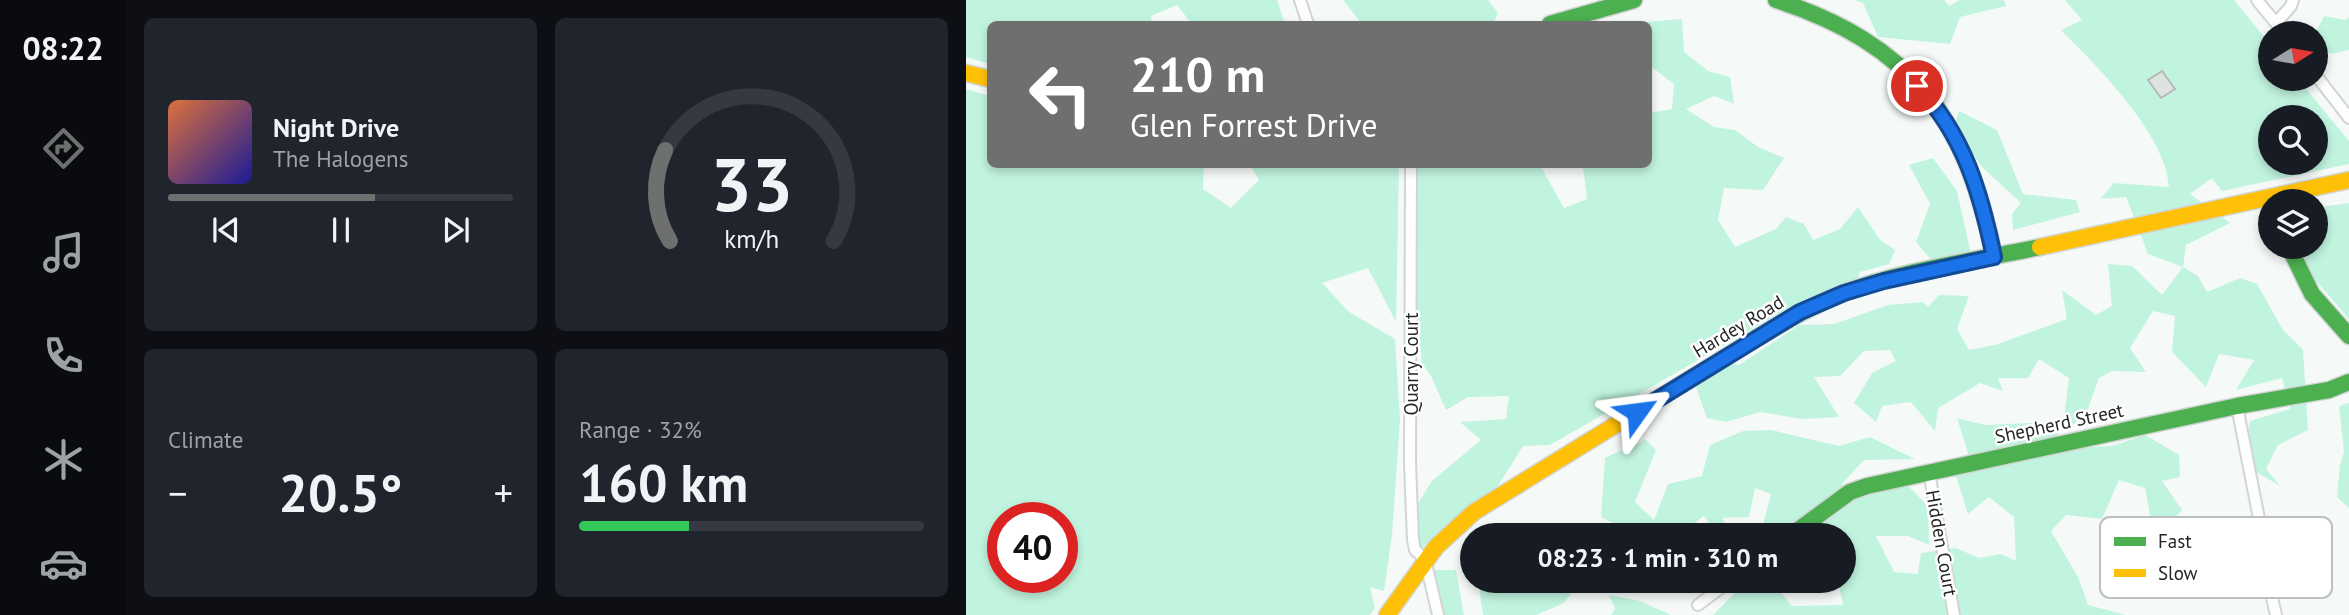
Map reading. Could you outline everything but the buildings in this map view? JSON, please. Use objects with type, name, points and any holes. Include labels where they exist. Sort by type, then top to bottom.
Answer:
[{"type":"street","points":[[1300,0],[1307,21]]},
{"type":"street","points":[[1560,21],[1634,0]]},
{"type":"street","points":[[1776,0],[1831,19],[1888,57],[1931,101],[1962,147],[1984,207],[1994,257]]},
{"type":"street","points":[[2257,0],[2274,21]]},
{"type":"street","points":[[2278,21],[2293,0]]},
{"type":"street","points":[[966,73],[987,78]]},
{"type":"street","points":[[2328,91],[2349,118]]},
{"type":"street","name":"Quarry Court","points":[[1411,168],[1412,527],[1415,550],[1425,558],[1438,615]]},
{"type":"street","name":"Hardey Road","points":[[2314,189],[2349,180]]},
{"type":"street","name":"Hardey Road","points":[[1387,615],[1425,558],[1447,532],[1474,512],[1800,312],[1844,293],[1884,281],[2258,202]]},
{"type":"street","points":[[2295,259],[2312,294],[2349,336]]},
{"type":"street","name":"Shepherd Street","points":[[1808,523],[1850,492],[1929,472],[2236,406],[2329,390],[2349,382]]},
{"type":"street","points":[[2236,406],[2259,517]]},
{"type":"street","name":"Hidden Court","points":[[1929,472],[1954,615]]},
{"type":"street","points":[[1698,605],[1714,593]]},
{"type":"green space","points":[[966,0],[1277,0],[1284,21],[1189,21],[1177,5],[1151,16],[1152,21],[987,21],[987,63],[966,57]]},
{"type":"green space","points":[[1343,0],[1488,0],[1498,13],[1494,21],[1360,21]]},
{"type":"green space","points":[[1854,0],[1944,0],[1949,6],[1960,0],[2004,0],[2006,6],[1960,17],[1950,44],[1878,37],[1863,3]]},
{"type":"green space","points":[[2065,0],[2234,0],[2258,29],[2258,91],[2308,91],[2319,105],[2258,105],[2258,175],[2297,175],[2222,191],[2212,178],[2190,194],[2230,223],[2186,245],[2183,267],[2148,254],[2126,197],[2100,199],[2114,183],[2169,187],[2165,167],[2156,146],[2128,103],[2061,30],[2082,20]]},
{"type":"green space","points":[[2324,16],[2345,20],[2349,17],[2349,50],[2332,54],[2328,52],[2328,21],[2322,21]]},
{"type":"green space","points":[[1682,19],[1684,52],[1708,71],[1730,77],[1734,104],[1714,96],[1686,109],[1714,127],[1735,130],[1758,147],[1784,158],[1763,190],[1724,188],[1718,220],[1735,247],[1776,229],[1786,217],[1804,224],[1813,240],[1840,229],[1858,207],[1880,240],[1895,250],[1889,264],[1860,272],[1853,293],[1773,317],[1550,445],[1523,446],[1496,489],[1450,521],[1421,549],[1412,513],[1432,481],[1481,440],[1460,422],[1506,419],[1509,396],[1468,397],[1446,410],[1431,376],[1422,364],[1413,271],[1416,168],[1542,168],[1564,208],[1587,199],[1583,168],[1652,168],[1652,112],[1672,109],[1674,84],[1652,67],[1652,21]]},
{"type":"green space","points":[[966,89],[987,95],[987,168],[1204,168],[1203,189],[1231,208],[1259,180],[1252,168],[1399,168],[1396,322],[1368,268],[1322,283],[1349,312],[1395,339],[1400,420],[1392,535],[1384,591],[1370,587],[1375,608],[1370,615],[966,615]]},
{"type":"green space","points":[[1959,111],[1997,130],[2023,194],[2076,200],[2080,212],[2013,230],[2012,214],[2021,203],[1982,167],[1954,127]]},
{"type":"green space","points":[[2328,115],[2349,141],[2349,164],[2328,168]]},
{"type":"green space","points":[[1933,158],[1957,191],[1971,254],[1935,264],[1916,242],[1930,204],[1909,165]]},
{"type":"green space","points":[[2349,203],[2349,319],[2305,268],[2303,259],[2328,259],[2328,206]]},
{"type":"green space","points":[[2108,264],[2132,266],[2162,295],[2183,267],[2198,276],[2207,292],[2240,278],[2257,284],[2283,330],[2303,350],[2308,430],[2278,445],[2266,469],[2280,486],[2243,464],[2250,421],[2290,409],[2282,378],[2236,390],[2254,360],[2219,354],[2206,387],[2172,352],[2175,316],[2153,311],[2130,348],[2146,372],[2112,371],[2099,378],[2083,423],[2063,425],[2069,378],[2039,359],[2028,378],[1998,378],[2003,391],[1980,383],[1938,408],[1935,431],[1911,402],[1882,406],[1876,422],[1854,403],[1872,373],[1896,361],[1890,350],[1864,351],[1840,376],[1814,377],[1839,417],[1802,419],[1760,412],[1726,422],[1707,418],[1696,387],[1713,359],[1739,365],[1799,325],[1834,324],[1888,305],[1923,302],[1928,307],[1939,295],[1969,296],[1957,329],[1969,350],[1995,345],[2067,319],[2062,290],[2096,315],[2112,306]]},
{"type":"green space","points":[[2349,403],[2349,508],[2337,497],[2344,452],[2339,406]]},
{"type":"green space","points":[[1957,418],[1985,425],[2029,423],[2053,427],[2067,448],[2112,446],[2145,435],[2179,455],[2180,477],[2162,481],[2182,510],[2176,517],[2150,517],[2145,488],[2119,480],[2103,517],[2066,515],[2051,531],[2078,577],[2088,605],[2126,615],[1713,615],[1734,593],[1781,593],[1792,606],[1843,605],[1840,593],[1856,593],[1856,523],[1763,523],[1771,494],[1755,488],[1749,517],[1723,518],[1724,523],[1709,523],[1704,516],[1694,523],[1613,523],[1601,517],[1605,458],[1645,439],[1656,450],[1635,502],[1654,520],[1668,484],[1702,476],[1710,445],[1743,431],[1771,430],[1839,446],[1870,437],[1915,459],[1864,460],[1841,485],[1866,488],[1899,477],[1928,506],[1929,545],[1908,536],[1876,536],[1894,572],[1918,574],[1921,553],[1956,548],[1979,558],[2001,554],[2016,561],[2014,517],[1989,497],[1968,514],[1956,476],[1968,453]]},
{"type":"green space","points":[[1435,570],[1456,570],[1464,615],[1431,615],[1430,583]]},
{"type":"green space","points":[[1480,593],[1571,593],[1564,603],[1536,615],[1483,615]]},
{"type":"green space","points":[[1609,595],[1640,601],[1671,615],[1611,615],[1615,609]]},
{"type":"traffic: fast","points":[[1560,21],[1634,0]]},
{"type":"traffic: fast","points":[[1776,0],[1823,18],[1864,39],[1898,65],[1926,94],[1949,127],[1968,165],[1994,257]]},
{"type":"traffic: fast","points":[[1677,387],[1778,326],[1841,294],[1913,272],[2040,247]]},
{"type":"traffic: fast","points":[[2295,259],[2312,294],[2349,336]]},
{"type":"traffic: fast","points":[[1808,523],[1850,492],[1867,486],[2237,406],[2329,390],[2349,382]]},
{"type":"traffic: slow","points":[[966,73],[987,78]]},
{"type":"traffic: slow","points":[[2040,247],[2349,180]]},
{"type":"traffic: slow","points":[[1387,615],[1436,547],[1474,512],[1677,387]]},
{"type":"route","points":[[1637,412],[1800,312],[1844,293],[1884,281],[1994,257],[1984,207],[1962,147],[1931,101],[1917,86]]}]
